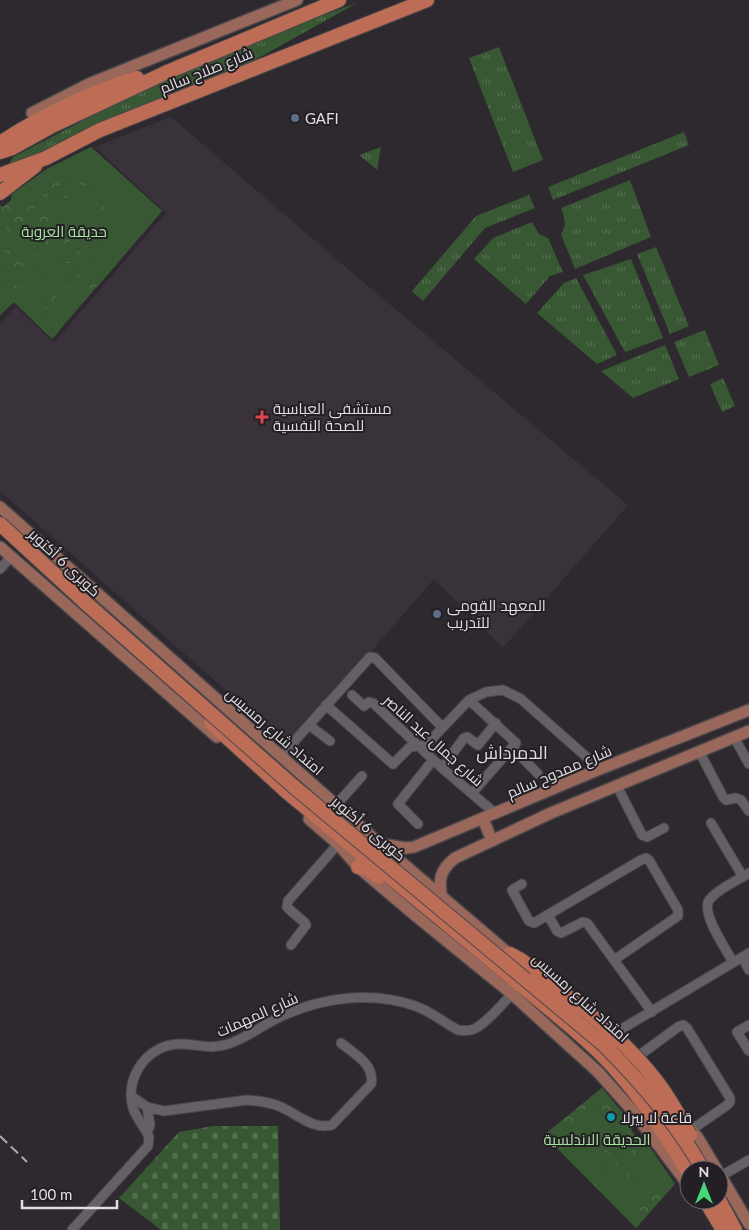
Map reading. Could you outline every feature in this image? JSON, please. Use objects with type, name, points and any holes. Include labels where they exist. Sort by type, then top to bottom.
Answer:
[{"type":"highway","name":"شارع صلاح سالم","points":[[0,152],[12,148],[50,127],[165,73],[319,4],[339,0]]},
{"type":"highway","name":"شارع صلاح سالم","points":[[0,175],[28,163],[46,158],[100,130],[427,0]]},
{"type":"highway","points":[[0,143],[43,117],[81,98],[139,77],[165,73]]},
{"type":"highway","points":[[0,132],[32,113]]},
{"type":"highway","points":[[0,193],[46,158]]},
{"type":"highway","points":[[0,182],[28,163]]},
{"type":"highway","name":"كوبرى 6 أكتوبر","points":[[0,524],[87,604],[293,786],[588,1030],[618,1058],[670,1119],[697,1160]]},
{"type":"highway","name":"كوبرى 6 أكتوبر","points":[[0,535],[287,792],[569,1025],[617,1070],[670,1141],[681,1160]]},
{"type":"highway","points":[[358,866],[372,872],[503,979],[598,1062],[609,1069],[617,1070]]},
{"type":"highway","points":[[510,954],[537,972],[605,1028],[653,1076],[690,1134],[694,1146],[694,1155]]},
{"type":"highway","points":[[711,1210],[723,1230]]},
{"type":"highway","points":[[724,1210],[735,1230]]},
{"type":"main road","name":"شارع صلاح سالم","points":[[32,113],[91,83],[297,0]]},
{"type":"main road","points":[[106,88],[163,58],[177,48]]},
{"type":"main road","name":"امتداد شارع رمسيس","points":[[0,507],[380,844],[607,1038],[691,1130],[711,1160]]},
{"type":"main road","points":[[0,547],[338,844],[358,866],[512,994],[584,1058],[613,1087],[679,1173]]},
{"type":"main road","points":[[44,585],[56,588],[64,586],[68,582],[64,565]]},
{"type":"main road","points":[[157,684],[161,672],[167,668],[180,668]]},
{"type":"main road","name":"شارع ممدوح سالم","points":[[380,844],[406,848],[414,847],[600,769],[749,710]]},
{"type":"main road","points":[[442,898],[439,884],[440,878],[445,867],[455,858],[617,786],[749,731]]},
{"type":"main road","points":[[483,819],[492,841]]},
{"type":"main road","name":"امتداد شارع رمسيس","points":[[729,1187],[746,1210],[749,1224]]},
{"type":"main road","points":[[704,1210],[716,1230]]},
{"type":"street","points":[[0,569],[11,557]]},
{"type":"street","points":[[282,756],[368,658],[373,657],[442,727]]},
{"type":"street","points":[[326,705],[395,764],[410,747],[426,745],[469,700],[493,690],[503,690],[521,699],[600,769]]},
{"type":"street","name":"شارع جمال عبد الناصر","points":[[352,695],[364,706],[369,702],[373,703],[433,760],[496,814]]},
{"type":"street","points":[[469,700],[516,743],[472,793]]},
{"type":"street","points":[[442,768],[464,738],[468,737],[478,745],[496,724]]},
{"type":"street","points":[[309,725],[330,741]]},
{"type":"street","points":[[734,737],[749,764]]},
{"type":"street","points":[[513,748],[538,774]]},
{"type":"street","points":[[699,751],[723,797],[726,800],[736,798],[741,800],[749,811]]},
{"type":"street","points":[[418,824],[398,804],[433,760]]},
{"type":"street","points":[[337,804],[362,776]]},
{"type":"street","points":[[617,786],[642,835],[647,837],[664,828]]},
{"type":"street","points":[[711,823],[746,875],[719,891],[707,903],[708,916],[733,962]]},
{"type":"street","points":[[291,945],[306,925],[289,909],[288,901],[338,844]]},
{"type":"street","points":[[522,884],[512,890],[529,921],[534,923],[646,858],[678,910],[678,916],[614,960]]},
{"type":"street","points":[[548,914],[557,931],[561,933],[580,922],[585,922],[652,1012]]},
{"type":"street","points":[[607,1038],[746,955],[749,970]]},
{"type":"street","name":"شارع المهمات","points":[[131,1096],[132,1084],[138,1068],[148,1056],[162,1047],[178,1044],[211,1047],[229,1044],[280,1017],[319,1002],[338,999],[377,998],[416,1006],[458,1030],[466,1031],[474,1029],[512,994]]},
{"type":"street","points":[[630,1062],[678,1027],[683,1025],[687,1028],[730,1098],[730,1102],[726,1106],[691,1130]]},
{"type":"street","points":[[749,1025],[737,1032],[749,1051]]},
{"type":"street","points":[[131,1096],[147,1107],[164,1111],[247,1100],[259,1101],[282,1107],[314,1124],[332,1125],[371,1084],[372,1080],[371,1071],[367,1064],[341,1044]]},
{"type":"street","points":[[72,1230],[148,1146],[150,1137],[136,1115],[131,1096]]},
{"type":"street","points":[[147,1107],[150,1125],[147,1133]]},
{"type":"street","points":[[729,1169],[749,1160]]},
{"type":"shaded area","name":"مستشفى العباسية للصحة النفسية","points":[[171,117],[628,505],[503,648],[434,579],[289,746],[0,491],[0,323],[16,307],[54,343],[166,213],[95,147]]},
{"type":"green space","points":[[357,3],[253,61],[113,120],[12,166],[9,164],[13,157],[163,79],[299,24]]},
{"type":"green space","points":[[499,47],[543,160],[513,172],[469,58]]},
{"type":"green space","points":[[684,132],[689,145],[553,200],[548,187]]},
{"type":"green space","name":"حديقة العروبة","points":[[91,147],[162,211],[52,339],[14,302],[0,315],[0,205],[3,207],[11,200],[12,194],[47,169]]},
{"type":"green space","points":[[91,147],[162,211],[98,286],[76,272],[99,253],[104,240],[105,212],[102,195],[99,190],[91,184],[75,179],[64,179],[50,187],[33,205],[25,207],[14,205],[11,197],[12,194],[47,169]]},
{"type":"green space","points":[[381,147],[377,170],[359,155]]},
{"type":"green space","points":[[630,180],[651,237],[575,269],[561,234],[565,221],[561,208]]},
{"type":"green space","points":[[69,182],[81,184],[97,195],[102,210],[103,229],[101,238],[98,246],[88,258],[66,237],[64,224],[51,216],[41,215],[33,222],[30,212],[57,196],[67,199],[73,206],[74,199],[65,195],[59,195],[45,199],[54,187]]},
{"type":"green space","points":[[529,195],[535,208],[485,228],[423,301],[412,291],[476,216]]},
{"type":"green space","points":[[532,222],[539,234],[548,238],[563,272],[550,276],[526,304],[474,259],[493,238]]},
{"type":"green space","points":[[2,224],[9,232],[4,246],[5,260],[3,267],[0,266],[0,225]]},
{"type":"green space","points":[[31,225],[49,239],[37,248],[33,263],[14,262],[10,255],[12,233],[23,233]]},
{"type":"green space","points":[[55,240],[63,241],[71,248],[56,258],[58,264],[70,263],[75,251],[79,258],[73,272],[61,278],[48,276],[42,271],[38,263],[50,243]]},
{"type":"green space","points":[[656,247],[689,326],[670,334],[637,254]]},
{"type":"green space","points":[[631,259],[663,338],[625,352],[583,275]]},
{"type":"green space","points":[[8,263],[21,269],[36,266],[42,276],[50,280],[72,279],[57,294],[47,297],[27,288],[0,283],[0,275]]},
{"type":"green space","points":[[576,278],[617,355],[597,364],[537,313],[564,283]]},
{"type":"green space","points":[[69,283],[86,297],[59,328],[42,314]]},
{"type":"green space","points":[[0,286],[23,291],[37,298],[50,301],[40,314],[60,330],[52,339],[14,302],[0,315]]},
{"type":"green space","points":[[705,330],[719,365],[689,377],[674,342]]},
{"type":"green space","points":[[665,345],[679,379],[633,398],[601,371]]},
{"type":"green space","points":[[723,378],[735,406],[722,412],[710,384]]},
{"type":"green space","name":"الحديقة الاندلسية","points":[[602,1088],[632,1124],[631,1130],[644,1145],[649,1146],[675,1184],[636,1228],[544,1135]]},
{"type":"green space","points":[[602,1088],[632,1124],[631,1130],[634,1134],[630,1139],[622,1130],[626,1126],[604,1100],[595,1106],[617,1133],[620,1131],[628,1141],[614,1154],[610,1154],[584,1124],[582,1112],[592,1107],[588,1099]]},
{"type":"green space","points":[[569,1121],[573,1125],[581,1126],[598,1145],[589,1156],[579,1145],[581,1144],[571,1137],[574,1133],[572,1131],[565,1140],[570,1138],[576,1148],[578,1146],[589,1158],[602,1149],[608,1156],[608,1160],[586,1177],[544,1135],[558,1124],[564,1130]]},
{"type":"green space","points":[[213,1126],[278,1126],[280,1230],[161,1230],[119,1198],[179,1132]]},
{"type":"green space","points":[[642,1142],[644,1145],[649,1146],[675,1184],[669,1190],[663,1188],[656,1189],[656,1191],[643,1190],[616,1161],[617,1157],[630,1147],[633,1150],[629,1154],[634,1159],[641,1153],[632,1145],[635,1143],[647,1156],[649,1154],[640,1144]]},
{"type":"green space","points":[[612,1163],[622,1171],[618,1175],[621,1179],[626,1176],[640,1192],[641,1198],[636,1211],[642,1221],[636,1228],[596,1187],[603,1180],[600,1176],[601,1173]]},
{"type":"railway","points":[[0,1136],[27,1162]]},
{"type":"place","name":"GAFI","points":[[295,118]]},
{"type":"place","name":"مستشفى العباسية للصحة النفسية","points":[[262,417]]},
{"type":"place","name":"المعهد القومى للتدريب","points":[[437,614]]},
{"type":"place","name":"قاعة لا بيرلا","points":[[611,1117]]},
{"type":"district","name":"الدمرداش","points":[[512,752]]}]
